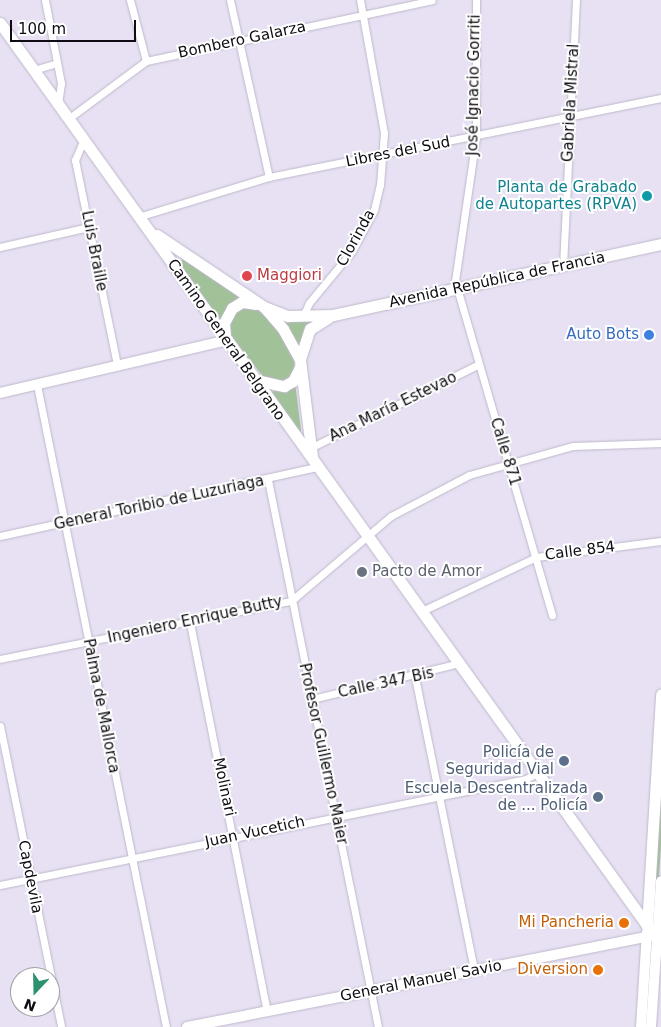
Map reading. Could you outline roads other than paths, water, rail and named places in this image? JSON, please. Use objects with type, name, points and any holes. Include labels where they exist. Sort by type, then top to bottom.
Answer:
[{"type":"main road","name":"Camino General Belgrano","points":[[2,27],[655,936]]},
{"type":"main road","name":"Camino General Belgrano","points":[[138,217],[167,244],[261,306],[300,363],[310,448],[316,465]]},
{"type":"main road","name":"Avenida República de Francia","points":[[261,306],[288,316],[333,316],[661,244]]},
{"type":"main road","points":[[0,393],[226,337],[224,323],[232,308],[242,302],[261,306]]},
{"type":"main road","name":"Avenida República de Francia","points":[[300,363],[310,329],[333,316]]},
{"type":"main road","points":[[257,380],[284,386],[293,381],[300,363]]},
{"type":"main road","points":[[651,1027],[661,694]]},
{"type":"main road","points":[[641,1027],[655,936],[661,880]]},
{"type":"main road","name":"General Manuel Savio","points":[[187,1027],[655,936]]},
{"type":"street","points":[[44,0],[62,95],[58,105]]},
{"type":"street","points":[[130,0],[146,61]]},
{"type":"street","points":[[230,0],[269,178]]},
{"type":"street","name":"Clorinda","points":[[304,316],[309,303],[336,273],[364,231],[374,210],[384,155],[380,106],[360,0]]},
{"type":"street","name":"Bombero Galarza","points":[[68,118],[146,61],[432,0]]},
{"type":"street","name":"José Ignacio Gorriti","points":[[457,288],[476,137],[476,0]]},
{"type":"street","name":"Gabriela Mistral","points":[[562,266],[576,0]]},
{"type":"street","points":[[34,70],[57,63]]},
{"type":"street","name":"Libres del Sud","points":[[138,217],[269,178],[476,137],[570,115],[661,98]]},
{"type":"street","name":"Luis Braille","points":[[84,139],[75,160],[117,365]]},
{"type":"street","points":[[0,247],[89,227]]},
{"type":"street","name":"Calle 871","points":[[457,288],[477,365],[509,462],[552,615]]},
{"type":"street","name":"Ana María Estevao","points":[[310,448],[477,365]]},
{"type":"street","name":"Palma de Mallorca","points":[[36,384],[166,1027]]},
{"type":"street","name":"Ingeniero Enrique Butty","points":[[0,659],[291,601],[366,534],[434,491],[509,462],[590,444],[661,443]]},
{"type":"street","name":"General Toribio de Luzuriaga","points":[[0,536],[268,480],[316,465]]},
{"type":"street","name":"Profesor Guillermo Maier","points":[[268,480],[378,1027]]},
{"type":"street","name":"Calle 854","points":[[422,610],[536,557],[661,541]]},
{"type":"street","name":"Molinari","points":[[190,622],[267,1011]]},
{"type":"street","name":"Calle 347 Bis","points":[[312,700],[416,677],[460,663]]},
{"type":"street","points":[[416,677],[474,970]]},
{"type":"street","name":"Capdevila","points":[[0,726],[61,1027]]},
{"type":"street","name":"Juan Vucetich","points":[[0,885],[439,795],[526,779],[538,772]]},
{"type":"place","name":"Planta de Grabado de Autopartes (RPVA)","points":[[647,196]]},
{"type":"place","name":"Maggiori","points":[[247,276]]},
{"type":"place","name":"Auto Bots","points":[[649,335]]},
{"type":"place","name":"Pacto de Amor","points":[[362,572]]},
{"type":"place","name":"Policía de Seguridad Vial","points":[[564,761]]},
{"type":"place","name":"Escuela Descentralizada de ... Policía","points":[[598,797]]},
{"type":"place","name":"Mi Pancheria","points":[[624,923]]},
{"type":"place","name":"Diversion","points":[[598,970]]}]
